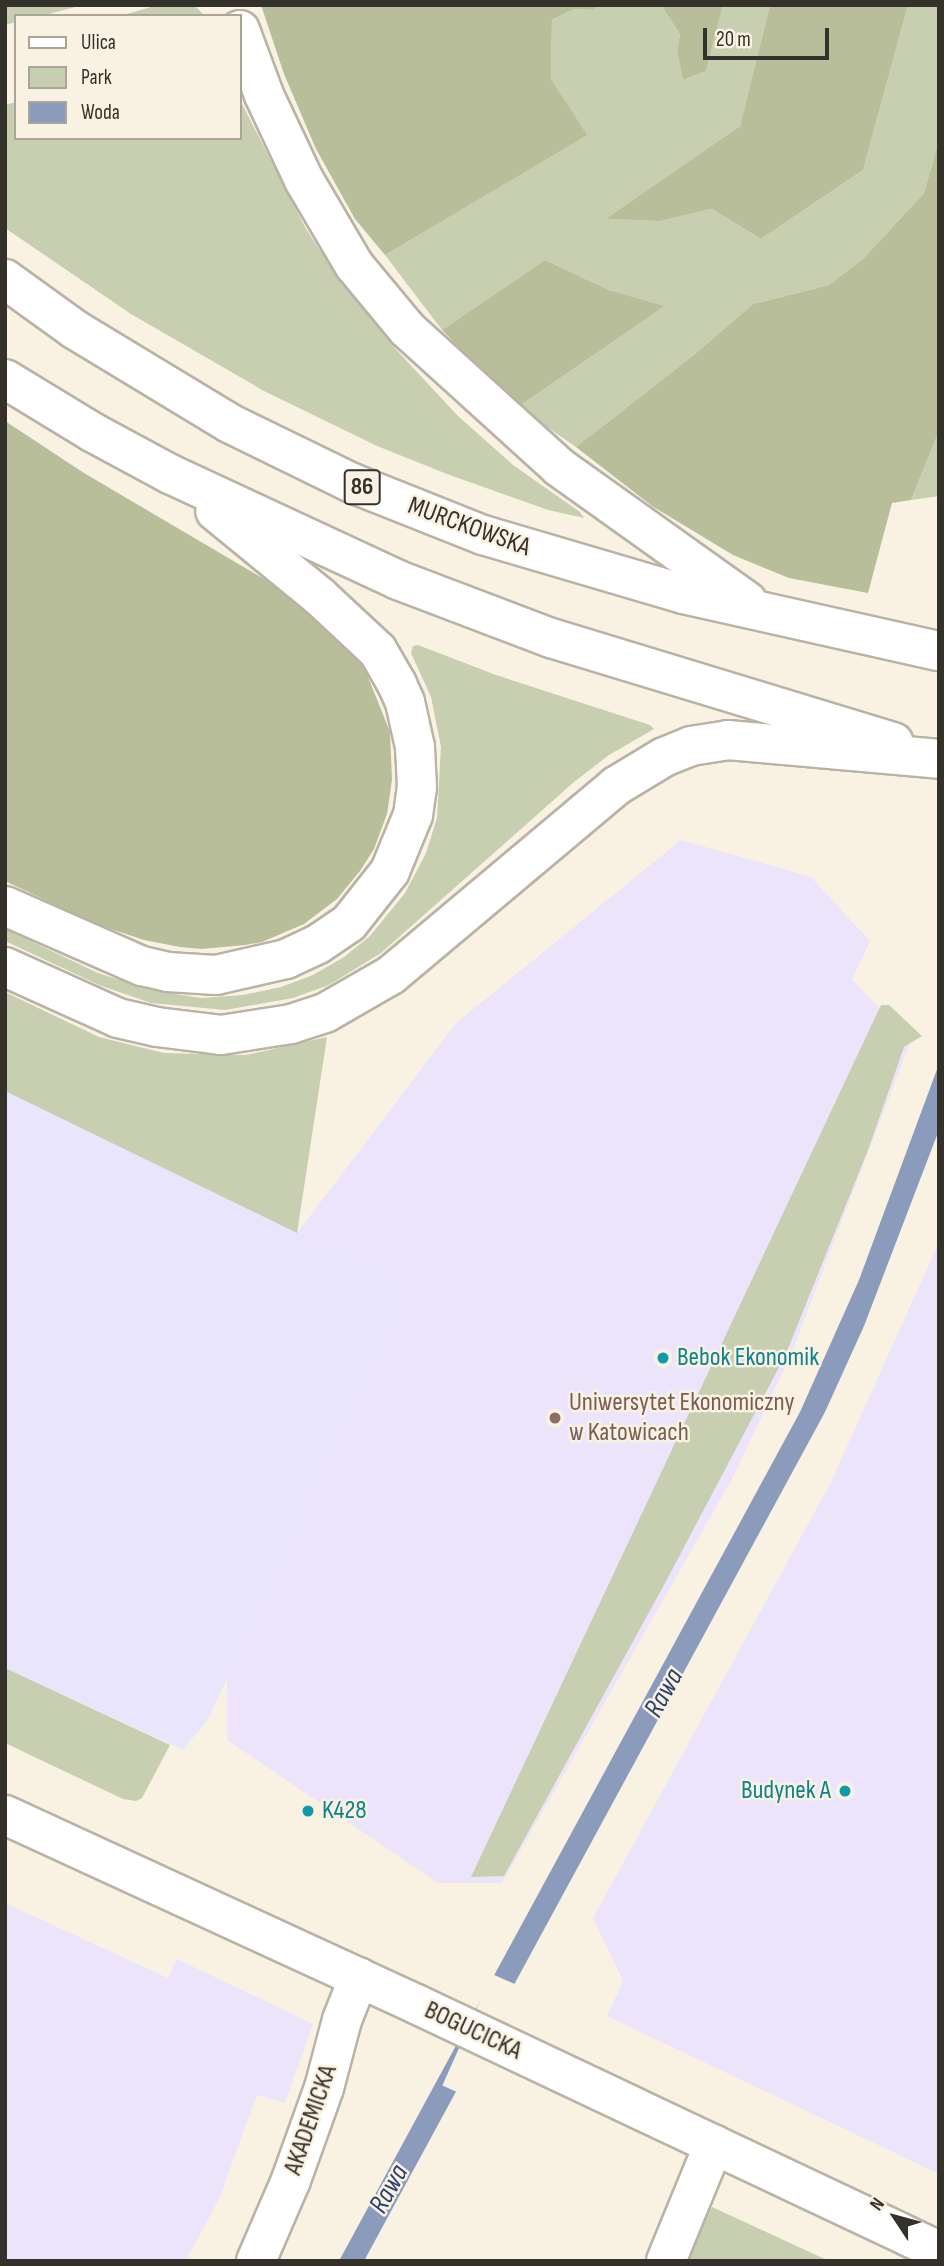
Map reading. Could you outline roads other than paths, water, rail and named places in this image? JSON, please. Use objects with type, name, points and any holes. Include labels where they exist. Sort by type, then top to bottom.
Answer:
[{"type":"main road","points":[[242,35],[264,95],[304,180],[354,265],[407,329],[559,467],[757,608]]},
{"type":"main road","name":"MURCKOWSKA","points":[[5,279],[74,329],[149,376],[229,423],[352,483],[483,535],[683,594],[757,608],[939,651]]},
{"type":"main road","points":[[5,379],[92,432],[170,474],[398,580],[481,613],[838,737],[939,758]]},
{"type":"main road","points":[[5,906],[142,966],[197,976],[240,972],[286,959],[318,944],[349,923],[390,871],[404,842],[413,815],[417,788],[415,747],[405,702],[377,650],[319,596],[170,474]]},
{"type":"main road","points":[[5,967],[118,1018],[157,1027],[221,1035],[291,1024],[325,1013],[391,975],[616,786],[664,757],[691,746],[727,740],[838,737]]},
{"type":"main road","name":"BOGUCICKA","points":[[5,1815],[359,1977],[939,2251]]},
{"type":"main road","name":"AKADEMICKA","points":[[256,2261],[291,2180],[324,2088],[342,2020],[359,1977]]},
{"type":"main road","points":[[666,2261],[714,2144]]},
{"type":"water","name":"Rawa","points":[[939,1064],[939,1130],[864,1326],[825,1412],[364,2261],[339,2261],[800,1412],[859,1280]]},
{"type":"place","name":"Bebok Ekonomik","points":[[663,1358]]},
{"type":"place","name":"Uniwersytet Ekonomiczny w Katowicach","points":[[555,1418]]},
{"type":"place","name":"Budynek A","points":[[845,1791]]},
{"type":"place","name":"K428","points":[[308,1811]]}]
